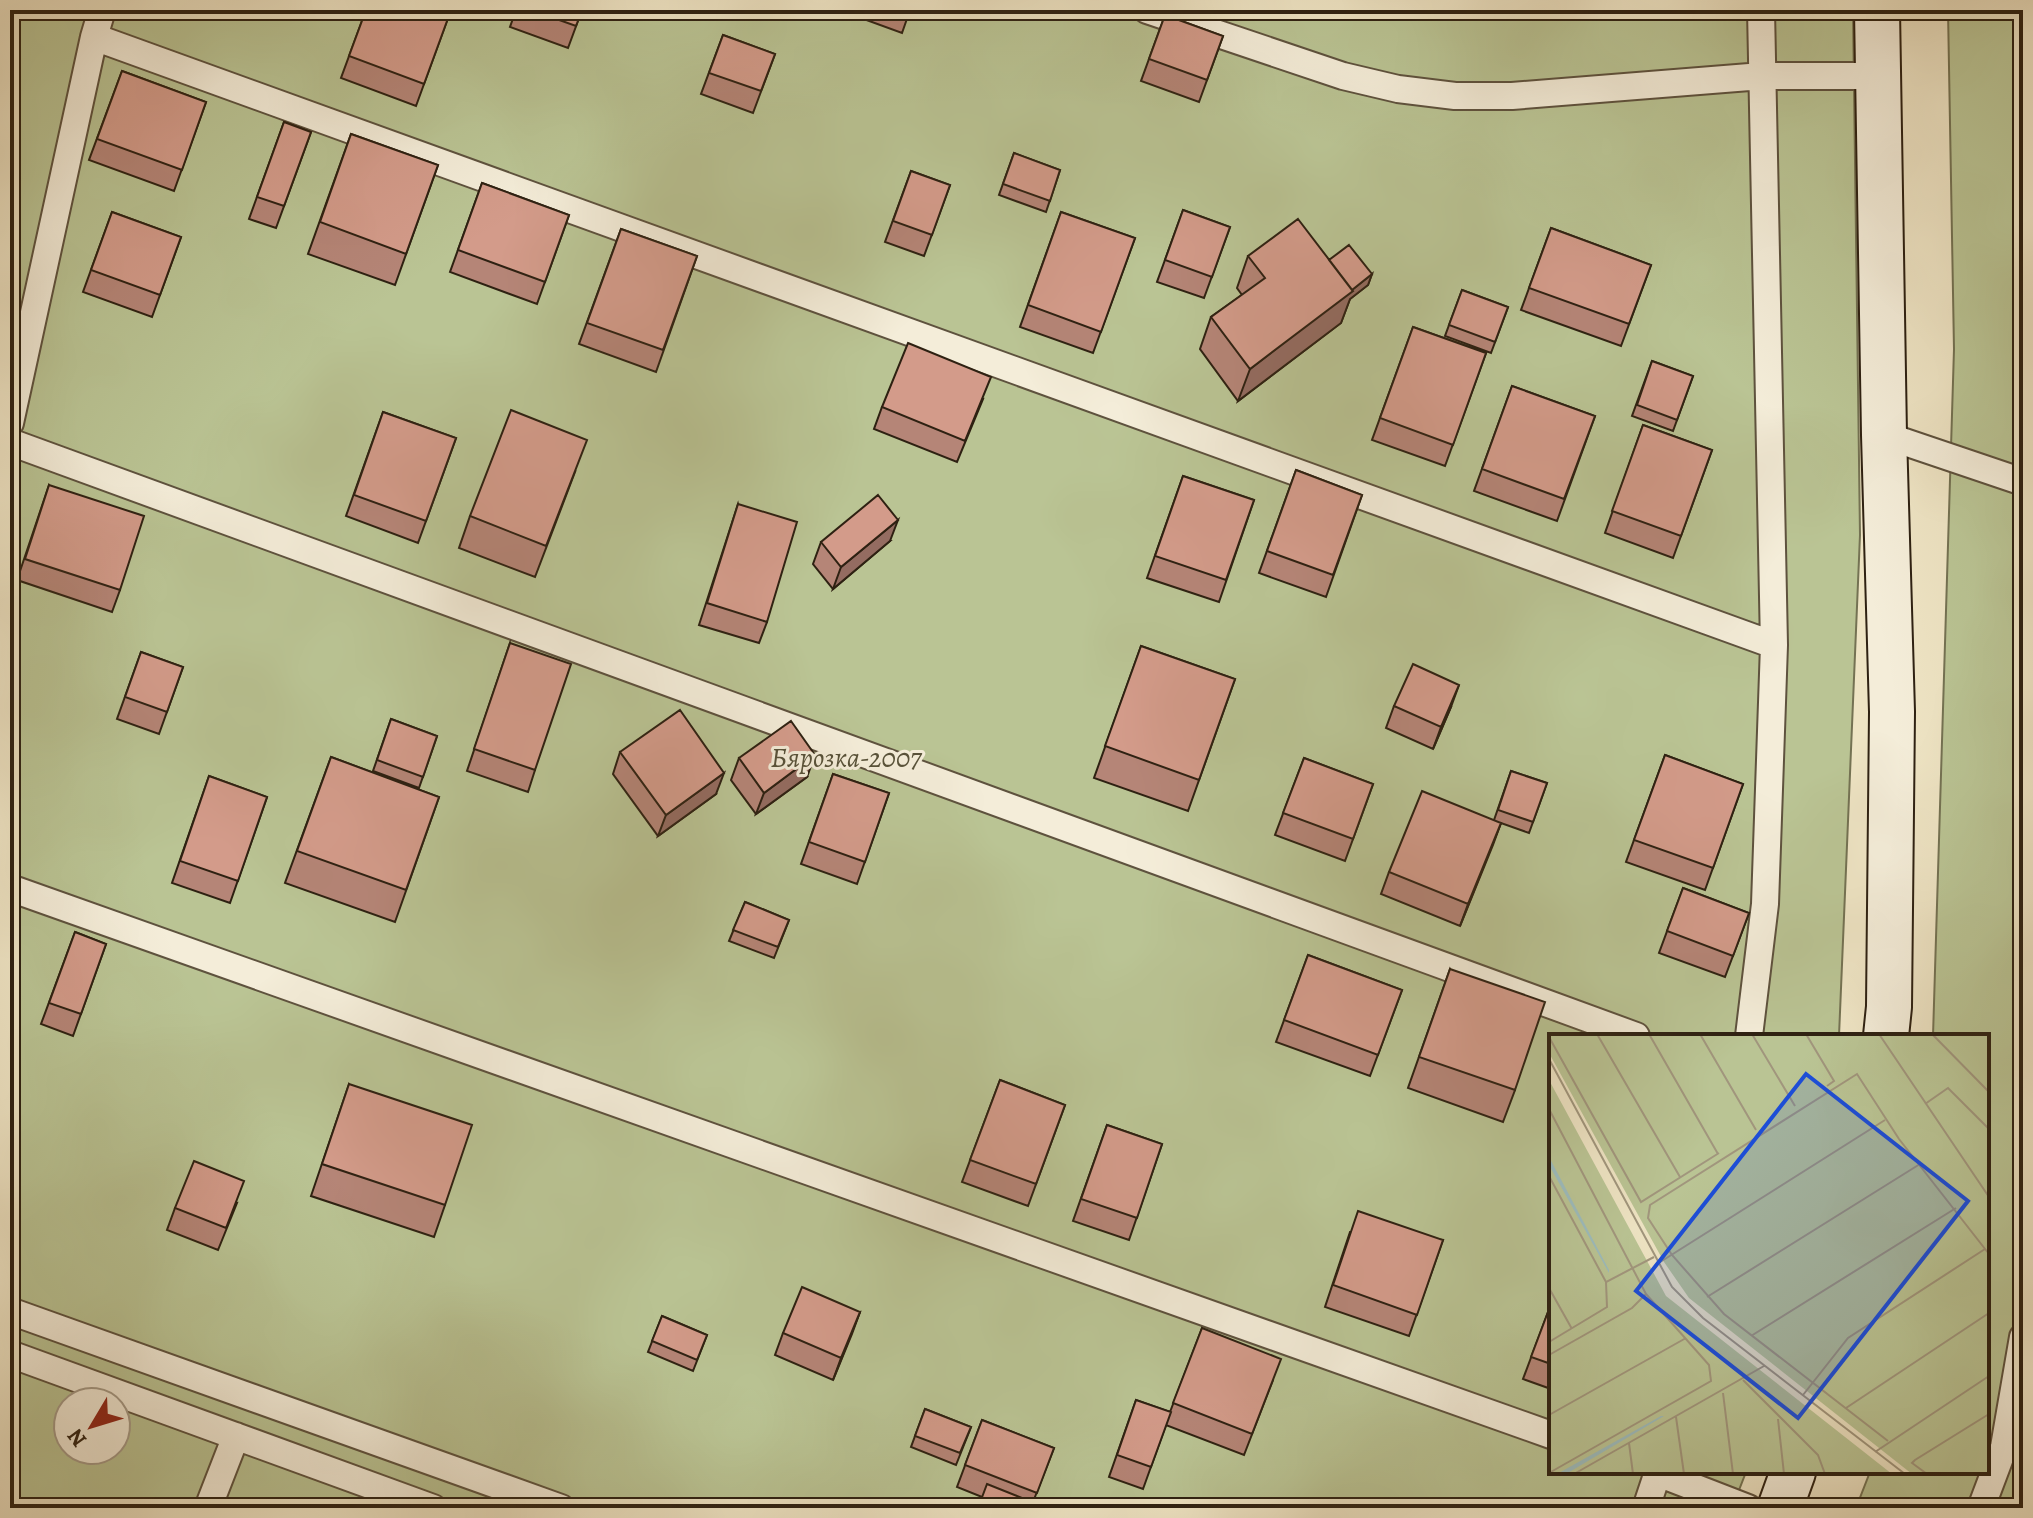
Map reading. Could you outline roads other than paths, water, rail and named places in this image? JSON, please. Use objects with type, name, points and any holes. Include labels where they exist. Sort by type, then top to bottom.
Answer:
[{"type":"street","points":[[1877,10],[1892,712],[1886,1034]]},
{"type":"street","points":[[1780,1508],[1792,1474]]},
{"type":"lane","points":[[10,423],[102,10]]},
{"type":"lane","points":[[1147,10],[1343,76],[1398,89],[1455,96],[1512,96],[1762,76],[1877,76]]},
{"type":"lane","points":[[1749,1034],[1765,904],[1774,645],[1761,10]]},
{"type":"lane","points":[[94,37],[1774,645]]},
{"type":"lane","points":[[1884,435],[2023,482]]},
{"type":"lane","points":[[10,442],[1631,1034]]},
{"type":"lane","points":[[10,888],[1549,1434]]},
{"type":"lane","points":[[10,1311],[561,1508]]},
{"type":"lane","points":[[1981,1508],[2013,1447],[2023,1337]]},
{"type":"lane","points":[[10,1354],[433,1508]]},
{"type":"lane","points":[[208,1508],[236,1436]]},
{"type":"lane","points":[[1646,1508],[1656,1474]]},
{"type":"lane","points":[[1662,1474],[1748,1508]]},
{"type":"park label","name":"Бярозка-2007","points":[[846,758]]}]
